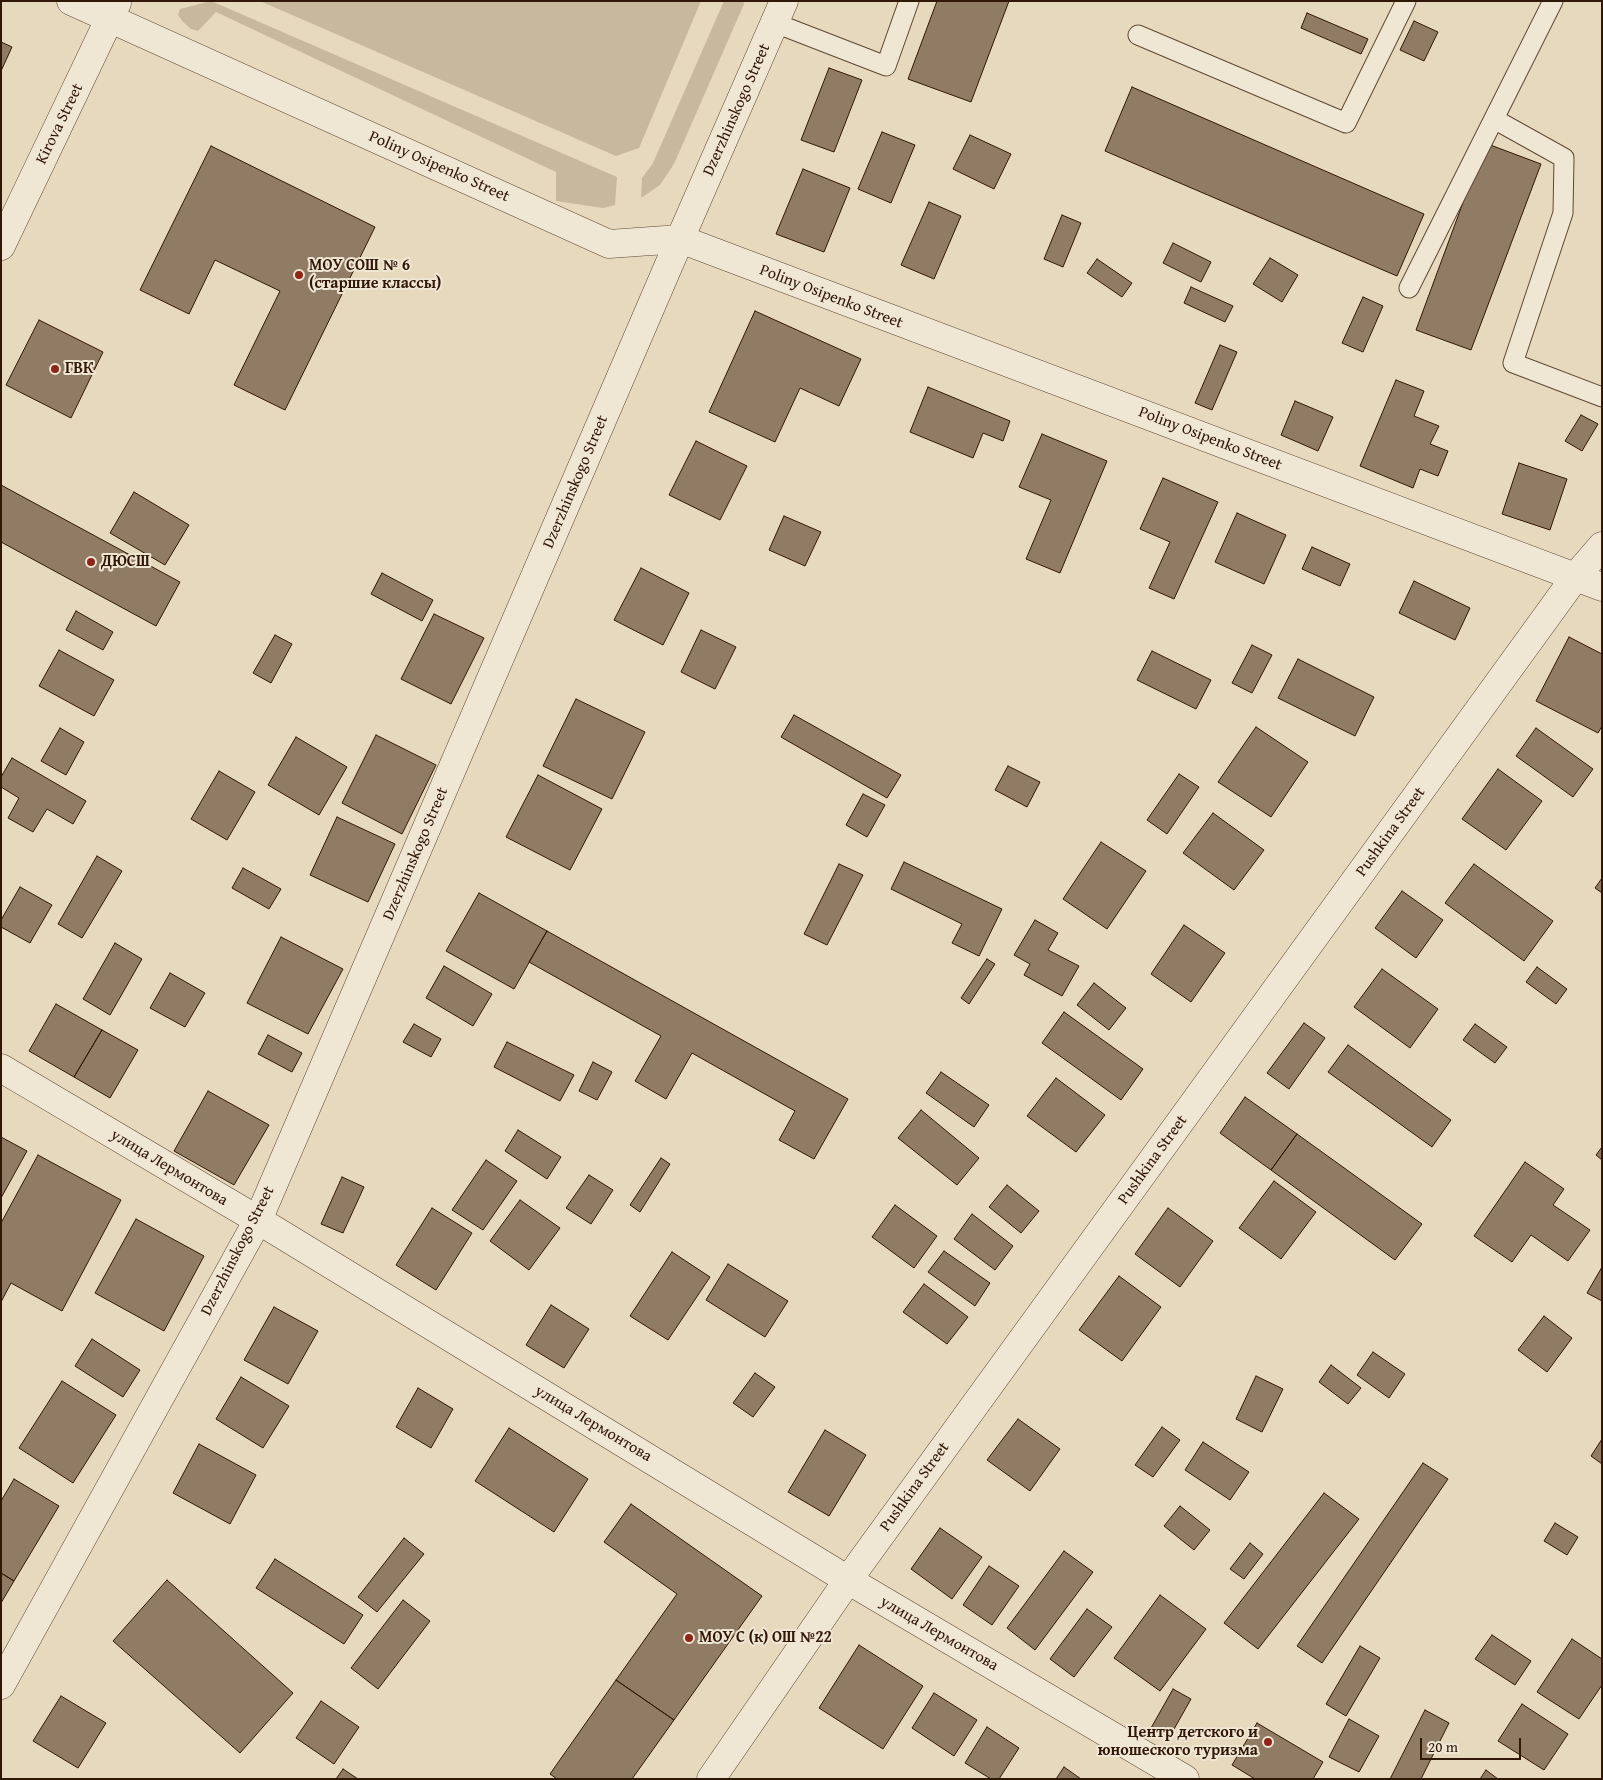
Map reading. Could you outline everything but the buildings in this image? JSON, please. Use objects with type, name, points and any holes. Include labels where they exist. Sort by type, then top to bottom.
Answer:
[{"type":"street","name":"Poliny Osipenko Street","points":[[71,1],[114,10],[609,244],[680,239],[1602,587]]},
{"type":"street","name":"Kirova Street","points":[[1,246],[114,10]]},
{"type":"street","name":"Dzerzhinskogo Street","points":[[1,1684],[258,1220],[680,239],[780,12]]},
{"type":"street","name":"Pushkina Street","points":[[711,1779],[848,1580],[1576,576],[1602,546]]},
{"type":"street","name":"улица Лермонтова","points":[[1,1068],[258,1220],[848,1580],[1185,1779]]},
{"type":"lane","points":[[780,12],[886,66],[909,1]]},
{"type":"lane","points":[[1138,35],[1346,123],[1406,1]]},
{"type":"lane","points":[[1409,288],[1553,1]]},
{"type":"lane","points":[[1494,119],[1564,158],[1563,213],[1513,363],[1602,397]]},
{"type":"shaded area","points":[[211,1],[617,177],[615,205],[603,208],[556,201],[556,172],[216,12],[198,31],[191,29],[178,15],[180,9]]},
{"type":"shaded area","points":[[260,1],[701,1],[639,148],[616,156]]},
{"type":"shaded area","points":[[724,1],[743,1],[744,4],[674,164],[660,185],[641,198],[642,178],[653,163]]},
{"type":"place","name":"МОУ СОШ № 6 (старшие классы)","points":[[299,275]]},
{"type":"place","name":"ГВК","points":[[55,369]]},
{"type":"place","name":"ДЮСШ","points":[[91,562]]},
{"type":"place","name":"МОУ С (к) ОШ №22","points":[[689,1638]]},
{"type":"place","name":"Центр детского и юношеского туризма","points":[[1268,1742]]}]
